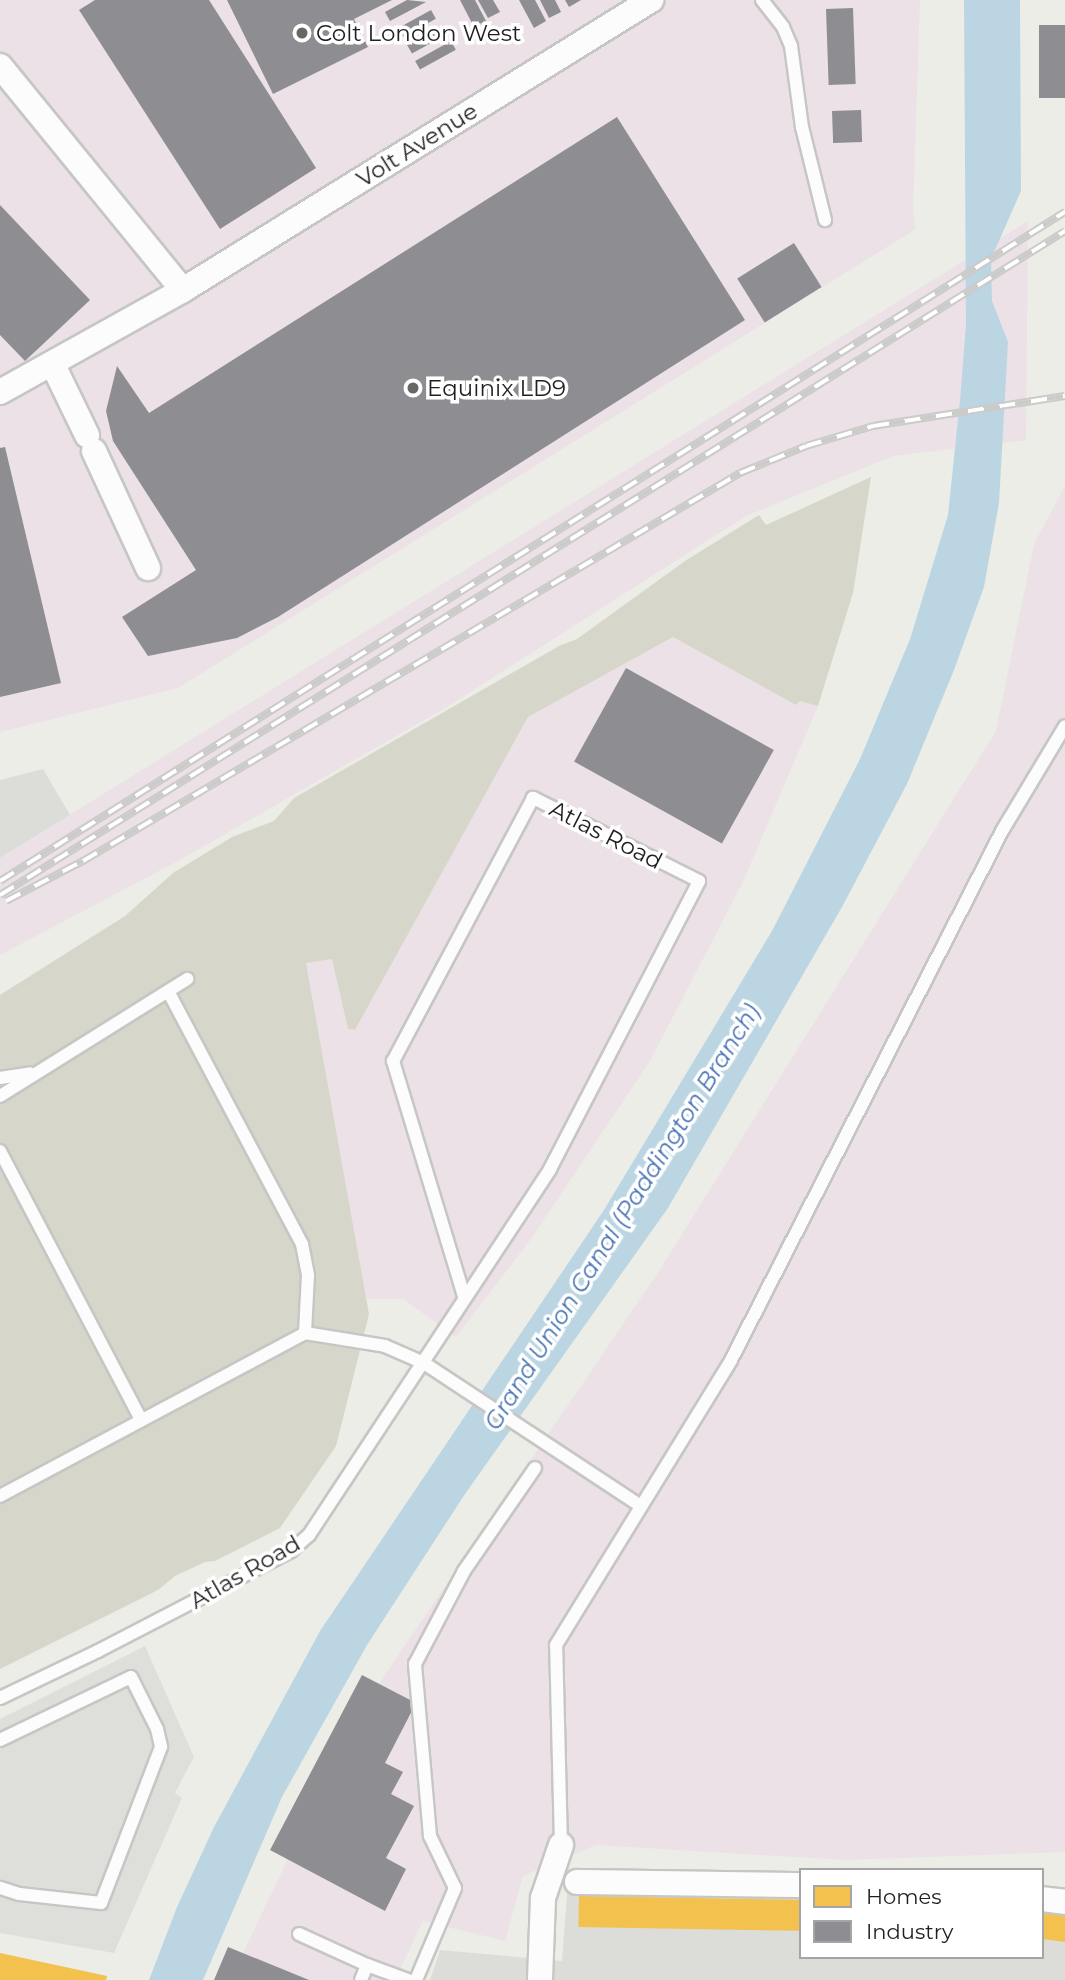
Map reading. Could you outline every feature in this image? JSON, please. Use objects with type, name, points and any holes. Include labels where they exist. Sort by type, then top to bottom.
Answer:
[{"type":"street","name":"Volt Avenue","points":[[0,392],[53,365],[183,290],[651,0]]},
{"type":"street","points":[[0,66],[183,290]]},
{"type":"street","points":[[53,365],[148,568]]},
{"type":"street","points":[[540,1980],[543,1898],[561,1845]]},
{"type":"street","points":[[577,1882],[799,1885]]},
{"type":"street","points":[[1044,1899],[1065,1902]]},
{"type":"lane","points":[[762,0],[783,27],[791,46],[802,127],[825,220]]},
{"type":"lane","points":[[561,1845],[556,1645],[731,1360],[1002,831],[1065,726]]},
{"type":"lane","name":"Atlas Road","points":[[0,1698],[98,1651],[291,1550],[309,1535],[429,1366],[464,1296],[550,1169],[699,881],[533,798],[393,1061],[464,1296]]},
{"type":"lane","points":[[0,1096],[187,979]]},
{"type":"lane","points":[[168,991],[302,1244],[308,1275],[305,1333]]},
{"type":"lane","points":[[0,1078],[38,1072]]},
{"type":"lane","points":[[0,1151],[141,1420]]},
{"type":"lane","points":[[0,1496],[305,1333],[385,1346],[429,1366],[641,1506]]},
{"type":"lane","points":[[416,1980],[455,1888],[430,1836],[415,1664],[464,1571],[535,1468]]},
{"type":"lane","points":[[0,1740],[131,1676],[157,1729],[161,1747],[101,1903],[19,1894],[0,1888]]},
{"type":"lane","points":[[299,1934],[408,1980]]},
{"type":"lane","points":[[361,1980],[368,1965]]},
{"type":"shaded area","points":[[0,0],[920,0],[913,213],[916,229],[178,688],[0,732]]},
{"type":"shaded area","points":[[1028,221],[1026,440],[893,456],[746,516],[447,707],[178,861],[0,955],[0,858]]},
{"type":"shaded area","points":[[871,477],[853,593],[818,706],[800,701],[796,705],[673,637],[528,717],[355,1030],[348,1029],[332,959],[306,963],[369,1314],[336,1446],[280,1528],[215,1561],[205,1562],[175,1576],[158,1590],[0,1669],[0,995],[125,916],[173,873],[232,837],[274,821],[294,798],[559,646],[577,639],[685,561],[759,515],[766,525]]},
{"type":"shaded area","points":[[1065,486],[1065,1852],[844,1860],[596,1845],[523,1876],[505,1941],[423,1921],[395,1980],[230,1980],[355,1719],[659,1271],[996,731],[1034,544]]},
{"type":"shaded area","points":[[673,637],[796,705],[800,701],[818,706],[742,884],[650,1061],[528,1243],[456,1337],[403,1299],[366,1299],[306,963],[332,958],[348,1029],[355,1030],[528,717]]},
{"type":"shaded area","points":[[43,769],[70,815],[0,858],[0,780]]},
{"type":"shaded area","points":[[145,1646],[194,1757],[175,1793],[182,1798],[114,1953],[0,1933],[0,1719]]},
{"type":"shaded area","points":[[569,1869],[799,1883],[799,1959],[1044,1959],[1044,1897],[1065,1898],[1065,1980],[430,1980],[440,1950],[562,1961]]},
{"type":"water","name":"Grand Union Canal (Paddington Branch)","points":[[964,0],[1020,0],[1021,191],[991,259],[992,301],[1008,342],[999,503],[984,587],[954,670],[907,784],[842,907],[668,1208],[465,1494],[367,1645],[282,1797],[203,1980],[149,1980],[177,1907],[214,1827],[320,1631],[604,1210],[772,931],[860,759],[910,639],[948,515],[960,400],[966,325]]},
{"type":"building: Homes","points":[[579,1896],[799,1900],[799,1931],[578,1927]]},
{"type":"building: Homes","points":[[1044,1908],[1065,1912],[1065,1942],[1044,1939]]},
{"type":"building: Homes","points":[[0,1953],[107,1976],[106,1980],[0,1980]]},
{"type":"building: Industry","points":[[95,0],[209,0],[316,168],[220,229],[79,10]]},
{"type":"building: Industry","name":"Colt London West","points":[[227,0],[392,0],[354,19],[368,47],[273,94]]},
{"type":"building: Industry","points":[[407,0],[426,2],[390,21],[385,12]]},
{"type":"building: Industry","points":[[460,0],[475,0],[486,21],[474,27]]},
{"type":"building: Industry","points":[[478,0],[493,0],[500,12],[488,18]]},
{"type":"building: Industry","points":[[519,0],[535,0],[546,21],[534,28]]},
{"type":"building: Industry","points":[[540,0],[555,0],[561,12],[549,18]]},
{"type":"building: Industry","points":[[565,0],[581,0],[569,7]]},
{"type":"building: Industry","points":[[853,8],[856,84],[829,85],[826,9]]},
{"type":"building: Industry","points":[[431,10],[436,19],[399,39],[394,30]]},
{"type":"building: Industry","points":[[443,25],[448,34],[412,54],[407,45]]},
{"type":"building: Industry","points":[[1039,25],[1065,25],[1065,98],[1039,98]]},
{"type":"building: Industry","points":[[451,41],[456,50],[420,70],[415,61]]},
{"type":"building: Industry","points":[[861,110],[862,142],[833,143],[832,111]]},
{"type":"building: Industry","name":"Equinix LD9","points":[[617,117],[745,320],[278,617],[237,638],[148,656],[122,617],[196,570],[113,441],[106,411],[117,366],[149,413]]},
{"type":"building: Industry","points":[[0,205],[90,300],[25,361],[0,335]]},
{"type":"building: Industry","points":[[794,243],[822,287],[765,323],[737,279]]},
{"type":"building: Industry","points":[[5,447],[61,683],[0,697],[0,448]]},
{"type":"building: Industry","points":[[626,668],[774,750],[722,844],[574,762]]},
{"type":"building: Industry","points":[[362,1675],[416,1703],[385,1763],[403,1772],[391,1794],[414,1806],[386,1858],[406,1869],[385,1911],[270,1850]]},
{"type":"building: Industry","points":[[228,1947],[309,1980],[214,1980]]},
{"type":"railway","points":[[0,881],[1065,212]]},
{"type":"railway","points":[[0,895],[1065,231]]},
{"type":"railway","points":[[6,901],[83,861],[740,473],[806,446],[873,426],[1065,396]]},
{"type":"place","name":"Colt London West","points":[[302,33]]},
{"type":"place","name":"Equinix LD9","points":[[413,388]]}]
